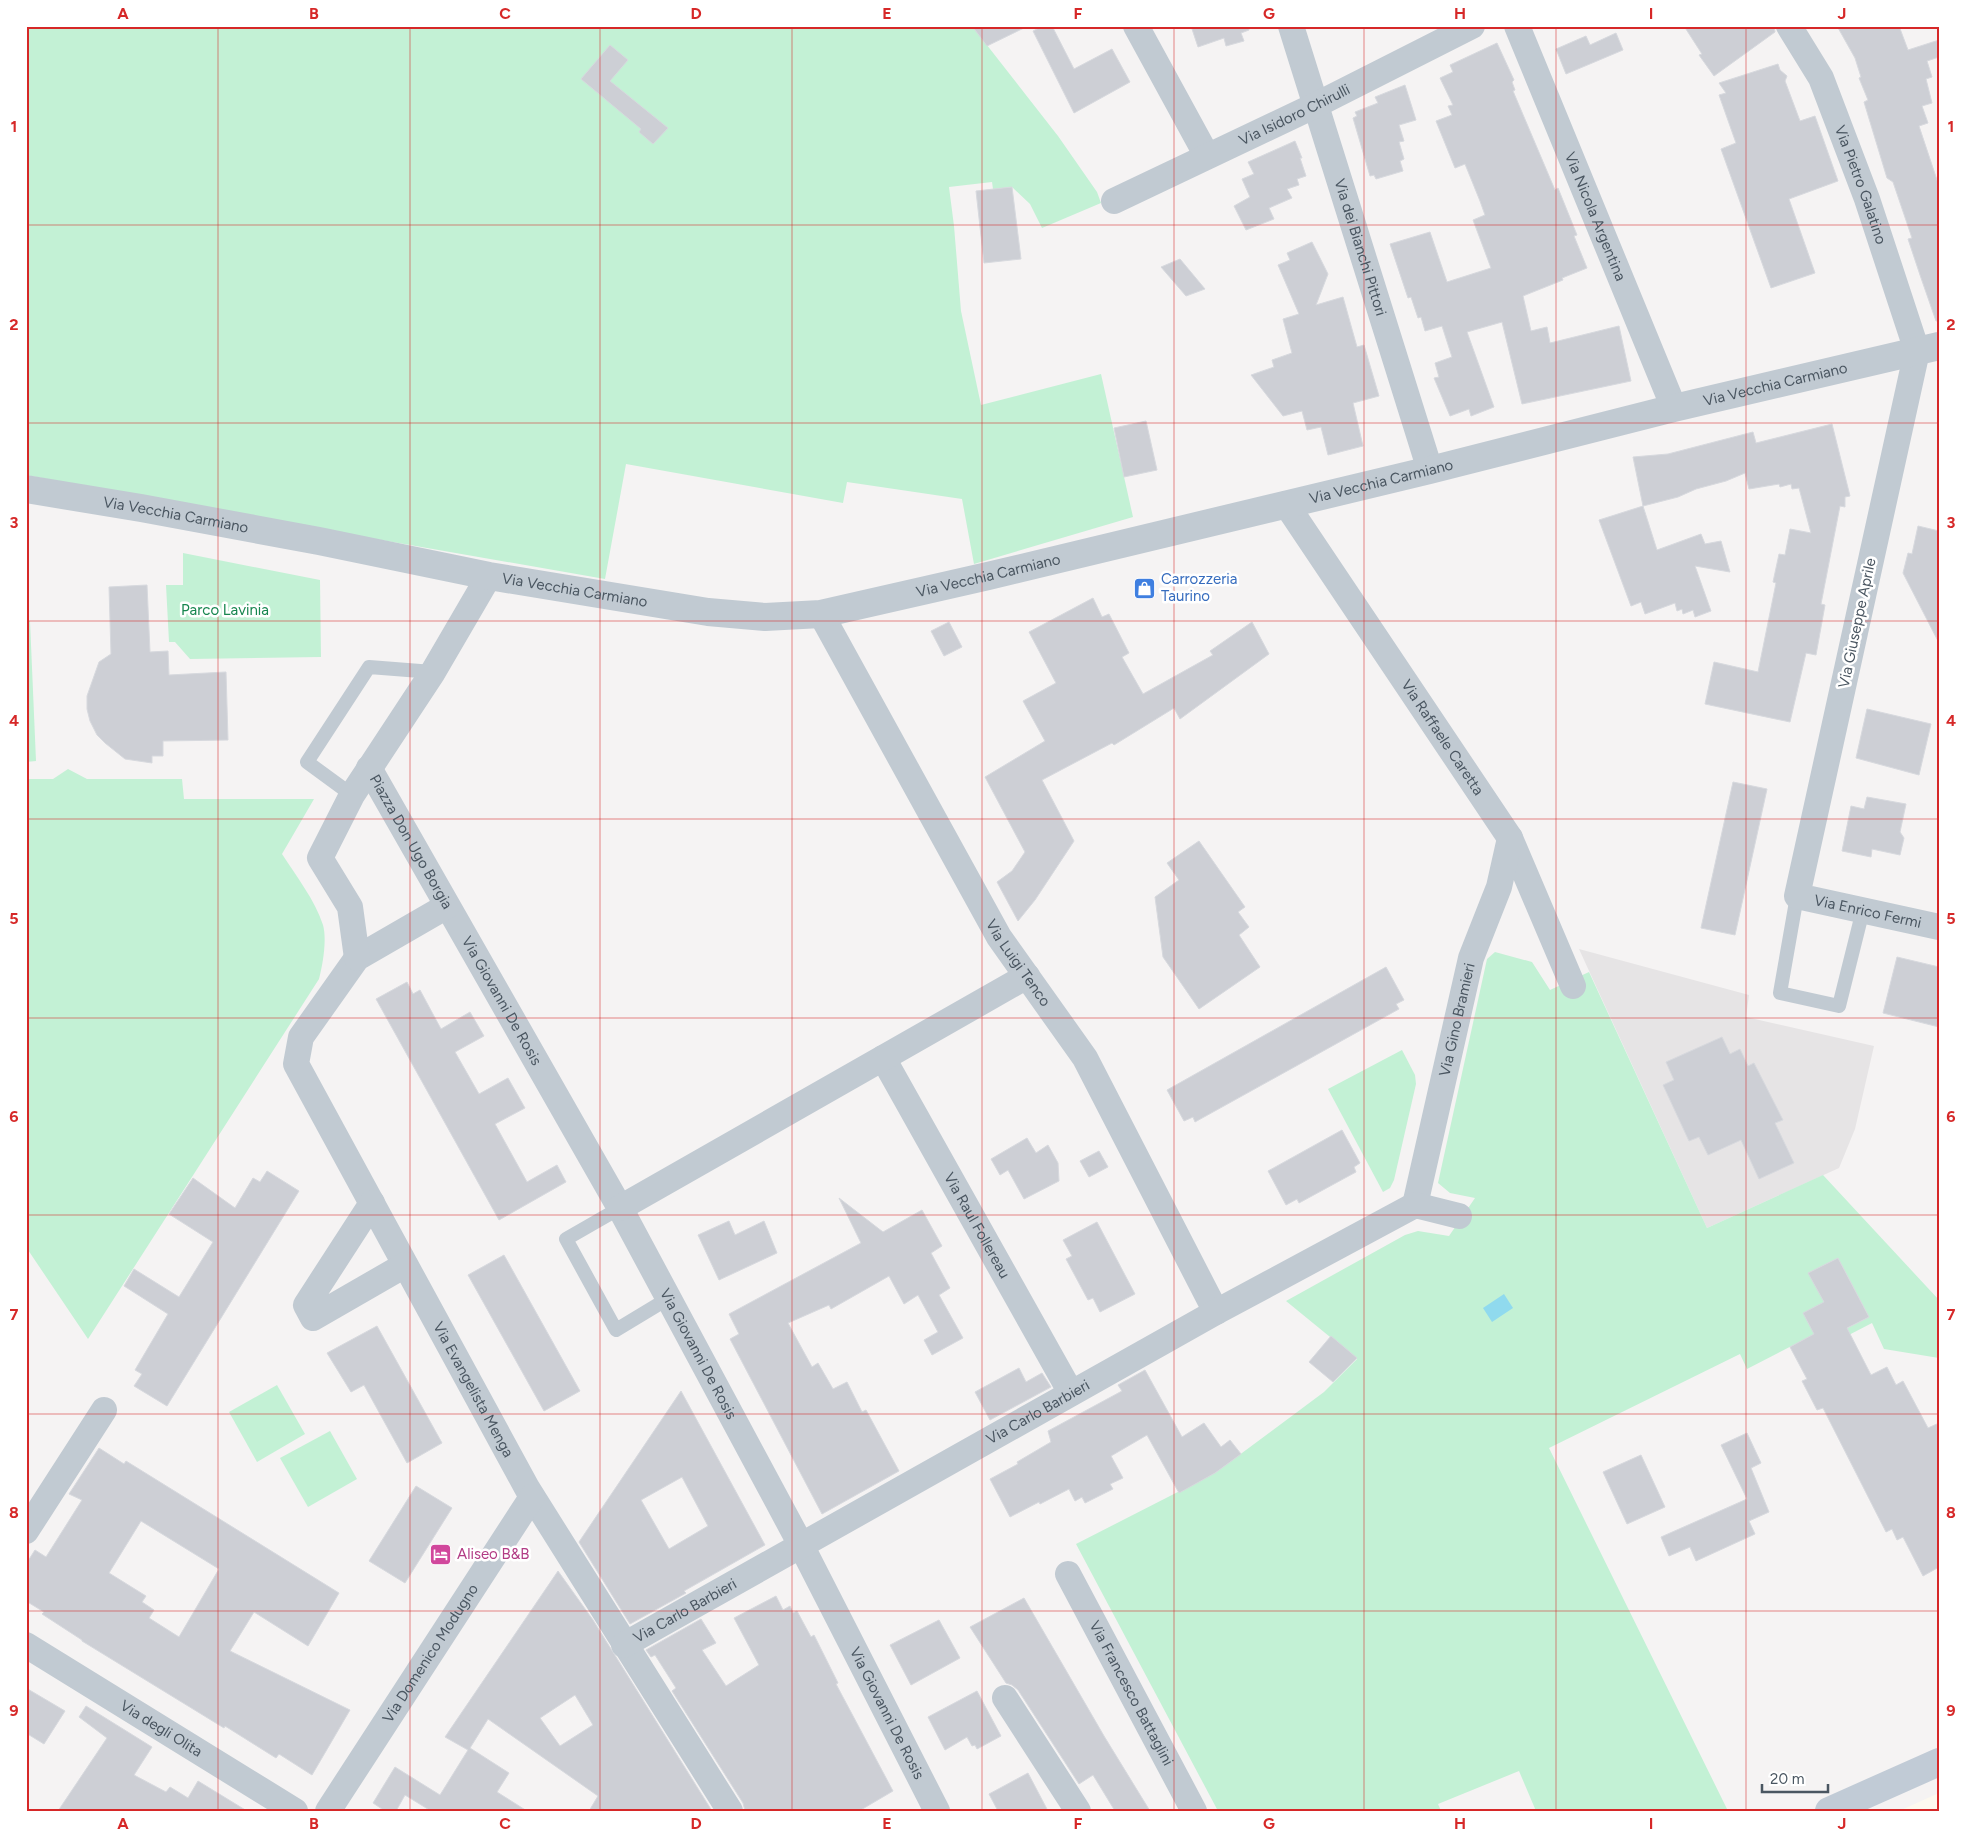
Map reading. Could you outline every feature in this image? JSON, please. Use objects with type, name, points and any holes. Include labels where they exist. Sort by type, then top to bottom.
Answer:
[{"type":"main road","points":[[1829,1811],[1939,1762]]},
{"type":"street","points":[[1136,26],[1207,156]]},
{"type":"street","name":"Via dei Bianchi Pittori","points":[[1292,26],[1430,470]]},
{"type":"street","name":"Via Isidoro Chirulli","points":[[1114,200],[1316,105],[1472,26]]},
{"type":"street","name":"Via Nicola Argentina","points":[[1517,26],[1674,408]]},
{"type":"street","name":"Via Pietro Galatino","points":[[1789,26],[1822,78],[1867,199],[1928,348]]},
{"type":"street","name":"Via Vecchia Carmiano","points":[[26,489],[272,532],[489,576],[708,612],[765,617],[821,614],[1430,470],[1674,408],[1928,348]]},
{"type":"street","name":"Via Giuseppe Aprile","points":[[1797,896],[1928,348]]},
{"type":"street","name":"Via Raffaele Caretta","points":[[1286,504],[1510,838],[1573,986]]},
{"type":"street","points":[[369,768],[433,672],[489,576]]},
{"type":"street","name":"Via Luigi Tenco","points":[[821,614],[998,938],[1085,1058],[1216,1312]]},
{"type":"street","name":"Piazza Don Ugo Borgia","points":[[369,768],[447,906],[357,958],[350,907],[320,858],[352,795],[369,768]]},
{"type":"street","name":"Via Gino Bramieri","points":[[1415,1205],[1472,958],[1499,887],[1510,838]]},
{"type":"street","name":"Via Enrico Fermi","points":[[1797,896],[1939,927]]},
{"type":"street","name":"Via Giovanni De Rosis","points":[[447,906],[620,1208],[669,1298],[801,1545],[937,1811]]},
{"type":"street","name":"Via Evangelista Menga","points":[[357,958],[301,1037],[296,1064],[532,1497],[730,1811]]},
{"type":"street","points":[[620,1208],[1027,976]]},
{"type":"street","name":"Via Raul Follereau","points":[[883,1058],[1071,1394]]},
{"type":"street","points":[[372,1203],[306,1305],[313,1318],[405,1265]]},
{"type":"street","points":[[1415,1205],[1459,1216]]},
{"type":"street","name":"Via Carlo Barbieri","points":[[624,1645],[1216,1312],[1415,1205]]},
{"type":"street","points":[[26,1530],[104,1410]]},
{"type":"street","name":"Via Domenico Modugno","points":[[328,1811],[532,1497]]},
{"type":"street","name":"Via Francesco Battaglini","points":[[1068,1574],[1194,1811]]},
{"type":"street","name":"Via degli Olita","points":[[26,1645],[295,1811]]},
{"type":"street","points":[[1005,1698],[1078,1811]]},
{"type":"lane","points":[[352,795],[307,762],[369,667],[433,672]]},
{"type":"lane","points":[[1797,896],[1780,993],[1839,1006],[1862,910]]},
{"type":"lane","points":[[620,1208],[566,1239],[616,1330],[669,1298]]},
{"type":"shaded area","points":[[1579,949],[1749,995],[1746,1017],[1874,1046],[1855,1129],[1839,1168],[1707,1228]]},
{"type":"shaded area","points":[[1939,1793],[1939,1811],[1899,1811]]},
{"type":"green space","points":[[26,26],[972,26],[1058,136],[1097,192],[1101,203],[1042,228],[1030,204],[1012,187],[993,189],[992,182],[949,187],[961,311],[981,405],[1101,374],[1133,517],[974,564],[962,499],[847,482],[843,503],[626,464],[605,579],[249,517],[26,475]]},
{"type":"green space","name":"Parco Lavinia","points":[[183,553],[320,580],[321,657],[190,659],[175,642],[169,642],[166,585],[183,585]]},
{"type":"green space","points":[[26,621],[30,621],[36,761],[26,762]]},
{"type":"green space","points":[[68,769],[87,779],[182,779],[184,799],[314,799],[282,854],[315,906],[323,925],[325,937],[319,979],[88,1339],[26,1247],[26,779],[53,779]]},
{"type":"green space","points":[[1495,952],[1532,962],[1550,990],[1589,972],[1707,1228],[1823,1175],[1939,1300],[1939,1358],[1884,1349],[1872,1323],[1843,1338],[1840,1332],[1869,1317],[1838,1258],[1809,1273],[1824,1302],[1822,1349],[1805,1339],[1747,1369],[1740,1354],[1549,1448],[1728,1811],[1536,1811],[1519,1771],[1438,1804],[1441,1811],[1218,1811],[1076,1544],[1215,1473],[1324,1392],[1357,1359],[1286,1301],[1405,1235],[1418,1231],[1449,1236],[1475,1198],[1450,1193],[1438,1183],[1487,959]]},
{"type":"green space","points":[[1402,1050],[1415,1075],[1416,1084],[1394,1180],[1390,1188],[1383,1192],[1328,1089]]},
{"type":"green space","points":[[277,1385],[305,1434],[257,1462],[229,1412]]},
{"type":"green space","points":[[330,1431],[357,1479],[308,1507],[280,1458]]},
{"type":"water","points":[[1504,1294],[1513,1308],[1492,1322],[1483,1308]]},
{"type":"building","points":[[972,26],[1028,26],[987,46]]},
{"type":"building","points":[[1043,26],[1052,26],[1074,69],[1112,49],[1130,82],[1074,113],[1033,31]]},
{"type":"building","points":[[1191,26],[1249,26],[1249,30],[1241,33],[1244,41],[1226,46],[1224,38],[1198,47]]},
{"type":"building","points":[[1684,26],[1774,26],[1775,32],[1714,76],[1699,55],[1702,54]]},
{"type":"building","points":[[1837,26],[1899,26],[1908,50],[1939,40],[1939,57],[1927,61],[1932,77],[1926,79],[1932,103],[1922,106],[1928,123],[1919,126],[1939,186],[1939,321],[1936,321],[1908,239],[1912,238],[1893,182],[1887,178],[1864,102],[1868,100],[1859,78],[1861,77],[1855,58]]},
{"type":"building","points":[[1616,33],[1623,50],[1566,74],[1556,49],[1586,36],[1590,45]]},
{"type":"building","points":[[1497,43],[1514,80],[1512,82],[1515,90],[1513,91],[1555,190],[1558,188],[1577,235],[1574,236],[1587,268],[1523,296],[1531,331],[1547,327],[1550,343],[1619,326],[1631,381],[1522,404],[1502,322],[1467,332],[1494,407],[1471,416],[1469,409],[1450,416],[1434,378],[1439,377],[1435,363],[1452,357],[1442,326],[1425,331],[1421,317],[1418,318],[1411,297],[1408,298],[1390,244],[1430,232],[1447,282],[1491,268],[1473,220],[1485,215],[1480,201],[1465,164],[1455,168],[1436,121],[1452,115],[1448,106],[1453,105],[1440,78],[1453,72],[1450,65]]},
{"type":"building","points":[[610,45],[628,60],[610,81],[668,128],[653,144],[639,132],[641,129],[581,79]]},
{"type":"building","points":[[1778,64],[1780,70],[1787,76],[1785,81],[1800,121],[1815,116],[1838,181],[1789,199],[1815,273],[1771,288],[1721,149],[1736,143],[1719,95],[1726,93],[1719,83]]},
{"type":"building","points":[[1405,85],[1416,120],[1399,125],[1404,141],[1399,142],[1404,159],[1400,161],[1403,171],[1376,179],[1374,175],[1370,176],[1353,118],[1357,116],[1355,112],[1378,103],[1375,97]]},
{"type":"building","points":[[1295,141],[1302,158],[1300,158],[1306,176],[1297,179],[1299,185],[1287,189],[1292,198],[1269,208],[1274,219],[1246,230],[1234,206],[1250,197],[1242,179],[1254,174],[1248,162]]},
{"type":"building","points":[[1012,187],[1021,259],[984,263],[976,191]]},
{"type":"building","points":[[1312,242],[1328,274],[1316,305],[1343,297],[1357,347],[1364,345],[1379,396],[1353,403],[1363,446],[1328,455],[1321,427],[1307,430],[1302,411],[1283,416],[1251,375],[1274,367],[1272,360],[1292,353],[1283,319],[1299,314],[1278,265],[1290,260],[1287,253]]},
{"type":"building","points":[[1180,259],[1205,289],[1186,296],[1161,267]]},
{"type":"building","points":[[1146,421],[1157,470],[1124,477],[1114,428]]},
{"type":"building","points":[[1832,424],[1850,496],[1845,497],[1845,507],[1840,506],[1821,604],[1825,605],[1816,655],[1806,653],[1790,722],[1705,704],[1714,662],[1758,672],[1776,583],[1773,582],[1779,554],[1785,555],[1790,529],[1811,533],[1799,488],[1792,489],[1791,484],[1780,487],[1779,484],[1749,489],[1745,473],[1678,497],[1643,506],[1633,457],[1668,454],[1753,432],[1756,443]]},
{"type":"building","points":[[1643,506],[1657,550],[1701,534],[1705,544],[1721,541],[1730,572],[1695,566],[1711,611],[1695,617],[1693,610],[1683,614],[1682,609],[1677,611],[1675,603],[1645,614],[1641,602],[1631,606],[1599,520]]},
{"type":"building","points":[[1918,526],[1939,531],[1939,643],[1903,573],[1908,553],[1912,554]]},
{"type":"building","points":[[147,585],[150,652],[168,651],[169,675],[226,672],[228,740],[163,741],[163,756],[152,756],[152,763],[125,759],[105,743],[97,735],[90,721],[87,709],[87,696],[99,662],[111,654],[109,587]]},
{"type":"building","points":[[1093,598],[1102,617],[1109,614],[1129,653],[1122,657],[1143,694],[1213,655],[1210,651],[1252,622],[1269,654],[1180,719],[1174,708],[1114,745],[1112,743],[1042,780],[1074,841],[1035,900],[1018,921],[997,882],[1012,871],[1025,852],[985,777],[1045,741],[1023,701],[1056,683],[1029,632]]},
{"type":"building","points":[[949,622],[962,647],[944,656],[931,631]]},
{"type":"building","points":[[1867,709],[1931,724],[1919,775],[1856,758]]},
{"type":"building","points":[[1733,782],[1767,789],[1735,935],[1701,928]]},
{"type":"building","points":[[1867,797],[1906,804],[1900,832],[1904,838],[1900,855],[1872,849],[1871,857],[1842,851],[1851,806],[1864,809]]},
{"type":"building","points":[[1199,841],[1245,907],[1238,912],[1249,927],[1239,935],[1260,967],[1199,1009],[1163,957],[1155,897],[1179,880],[1167,863]]},
{"type":"building","points":[[1897,957],[1939,967],[1939,1027],[1883,1013]]},
{"type":"building","points":[[1386,967],[1404,1000],[1396,1004],[1399,1009],[1195,1122],[1193,1117],[1184,1121],[1167,1090]]},
{"type":"building","points":[[407,982],[413,994],[420,990],[441,1029],[470,1012],[484,1036],[455,1052],[479,1094],[508,1078],[525,1108],[495,1124],[527,1182],[557,1165],[566,1182],[499,1220],[376,999]]},
{"type":"building","points":[[1722,1037],[1730,1054],[1740,1049],[1748,1066],[1754,1063],[1783,1120],[1775,1123],[1794,1163],[1759,1179],[1741,1140],[1708,1155],[1699,1137],[1689,1141],[1663,1085],[1674,1080],[1666,1062]]},
{"type":"building","points":[[1342,1130],[1360,1163],[1354,1167],[1356,1172],[1299,1203],[1297,1199],[1286,1205],[1268,1171]]},
{"type":"building","points":[[1027,1138],[1036,1153],[1048,1145],[1058,1163],[1059,1181],[1024,1199],[1008,1170],[1000,1175],[991,1159]]},
{"type":"building","points":[[1099,1151],[1108,1167],[1089,1177],[1080,1161]]},
{"type":"building","points":[[267,1171],[299,1191],[167,1406],[134,1386],[142,1374],[135,1370],[168,1314],[124,1286],[134,1269],[179,1297],[213,1242],[169,1214],[193,1178],[235,1208],[253,1178],[260,1182]]},
{"type":"building","points":[[839,1198],[883,1232],[922,1210],[942,1246],[931,1253],[950,1288],[939,1295],[963,1338],[932,1355],[924,1340],[938,1332],[918,1295],[904,1304],[889,1276],[831,1309],[829,1305],[788,1323],[812,1367],[818,1363],[833,1389],[847,1382],[862,1412],[866,1410],[899,1471],[822,1514],[730,1339],[739,1334],[729,1314],[861,1243]]},
{"type":"building","points":[[729,1221],[735,1235],[764,1221],[777,1253],[719,1280],[698,1235]]},
{"type":"building","points":[[1097,1222],[1135,1294],[1100,1312],[1093,1298],[1088,1300],[1066,1259],[1072,1256],[1063,1240]]},
{"type":"building","points":[[504,1255],[580,1391],[544,1411],[468,1275]]},
{"type":"building","points":[[1838,1258],[1869,1317],[1847,1328],[1871,1375],[1887,1367],[1896,1385],[1903,1381],[1928,1428],[1939,1423],[1939,1567],[1923,1576],[1903,1537],[1897,1540],[1892,1529],[1886,1532],[1823,1408],[1817,1410],[1802,1381],[1807,1379],[1790,1347],[1814,1334],[1803,1313],[1824,1302],[1808,1273]]},
{"type":"building","points":[[377,1326],[442,1443],[407,1463],[364,1385],[351,1392],[327,1353]]},
{"type":"building","points":[[1331,1336],[1357,1358],[1333,1382],[1309,1362]]},
{"type":"building","points":[[1019,1368],[1026,1382],[1042,1373],[1051,1387],[990,1420],[975,1392]]},
{"type":"building","points":[[1145,1370],[1182,1437],[1204,1423],[1221,1447],[1230,1440],[1241,1454],[1215,1473],[1179,1493],[1147,1435],[1111,1456],[1123,1478],[1110,1484],[1113,1489],[1085,1503],[1082,1497],[1075,1501],[1069,1489],[1010,1517],[990,1479],[1018,1464],[1017,1462],[1051,1442],[1048,1431],[1122,1391],[1118,1385]]},
{"type":"building","points":[[681,1391],[765,1545],[684,1591],[686,1593],[630,1624],[579,1542]],"holes":[[[682,1477],[708,1526],[669,1549],[641,1500]]]},
{"type":"building","points":[[1747,1433],[1761,1463],[1751,1468],[1769,1512],[1749,1521],[1755,1534],[1696,1561],[1690,1547],[1669,1556],[1661,1537],[1747,1499],[1721,1445]]},
{"type":"building","points":[[99,1448],[124,1464],[126,1461],[339,1593],[308,1646],[254,1612],[230,1651],[350,1710],[312,1775],[279,1754],[276,1758],[225,1726],[224,1728],[82,1641],[42,1614],[44,1612],[26,1601],[26,1564],[35,1550],[46,1557],[82,1500],[69,1494]],"holes":[[[141,1521],[219,1569],[179,1637],[149,1618],[154,1610],[142,1602],[146,1596],[109,1573]]]},
{"type":"building","points":[[1641,1455],[1665,1507],[1627,1524],[1603,1472]]},
{"type":"building","points":[[416,1486],[452,1508],[405,1583],[369,1561]]},
{"type":"building","points":[[558,1571],[593,1620],[712,1811],[589,1811],[598,1796],[488,1719],[470,1748],[509,1773],[497,1792],[527,1811],[431,1811],[405,1795],[396,1811],[385,1811],[373,1803],[395,1767],[440,1795],[468,1750],[445,1737]],"holes":[[[575,1695],[593,1725],[560,1746],[540,1718]]]},
{"type":"building","points":[[776,1596],[783,1610],[790,1606],[793,1613],[797,1611],[811,1637],[814,1635],[838,1683],[836,1684],[893,1791],[859,1811],[745,1811],[743,1803],[672,1691],[676,1688],[655,1655],[651,1657],[646,1650],[701,1619],[716,1643],[702,1650],[726,1686],[759,1665],[734,1618]]},
{"type":"building","points":[[1024,1598],[1150,1811],[1115,1811],[1093,1775],[1079,1784],[1018,1690],[1006,1683],[970,1627]]},
{"type":"building","points":[[939,1620],[960,1658],[911,1685],[890,1645]]},
{"type":"building","points":[[26,1688],[65,1711],[44,1744],[26,1733]]},
{"type":"building","points":[[977,1691],[1001,1736],[977,1749],[975,1745],[972,1746],[967,1737],[945,1750],[928,1717]]},
{"type":"building","points":[[86,1706],[152,1747],[134,1775],[166,1792],[170,1787],[188,1798],[198,1781],[247,1811],[58,1811],[107,1738],[79,1717]]},
{"type":"building","points":[[1028,1773],[1048,1811],[998,1811],[989,1794]]},
{"type":"place","name":"Carrozzeria Taurino","points":[[1145,588]]},
{"type":"place","name":"Aliseo B&B","points":[[441,1554]]}]
